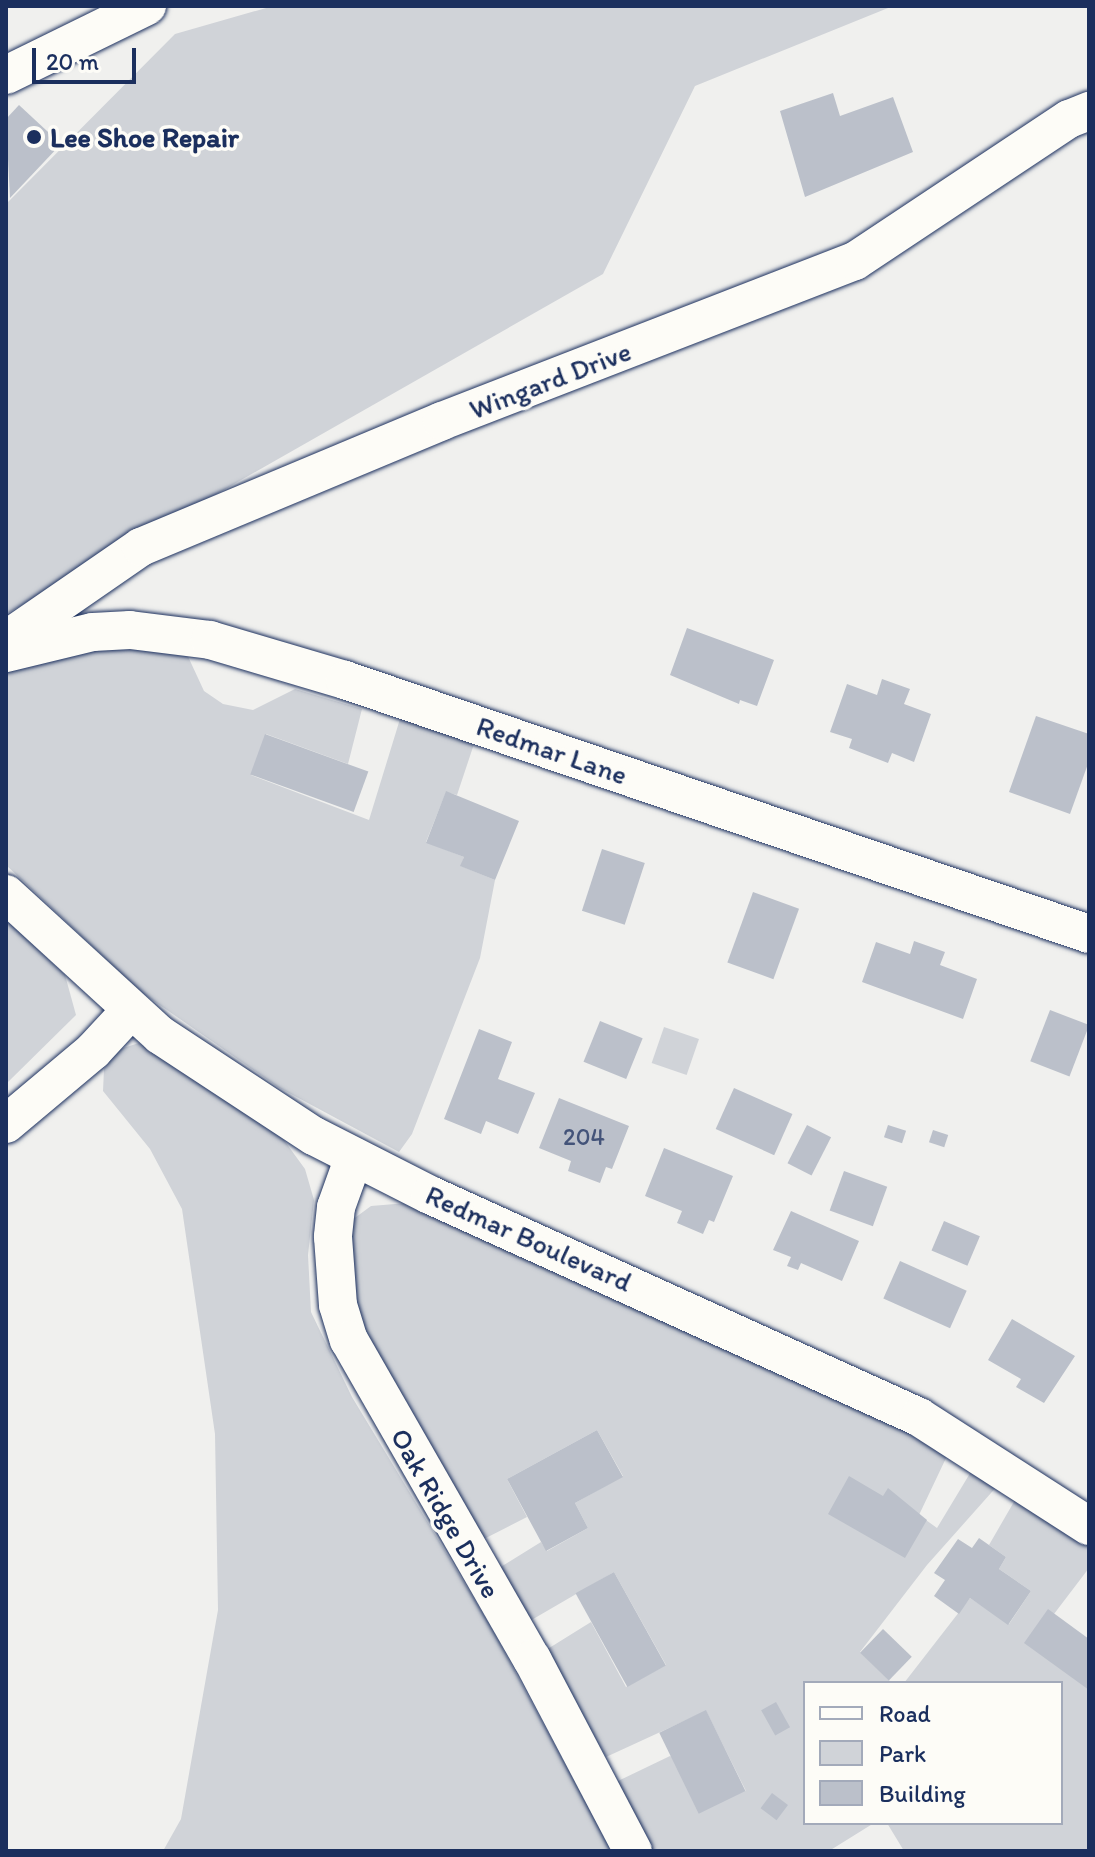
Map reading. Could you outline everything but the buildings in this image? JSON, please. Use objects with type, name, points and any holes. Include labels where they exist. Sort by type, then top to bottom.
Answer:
[{"type":"street","points":[[6,75],[147,6]]},
{"type":"street","name":"Wingard Drive","points":[[6,640],[141,547],[442,421],[855,261],[1069,119],[1089,111]]},
{"type":"street","name":"Redmar Lane","points":[[6,653],[93,632],[130,630],[210,640],[345,680],[1089,934]]},
{"type":"street","name":"Redmar Boulevard","points":[[6,894],[131,1010],[260,1103],[354,1157],[919,1417],[1089,1526]]},
{"type":"street","points":[[6,1124],[93,1051],[131,1010]]},
{"type":"street","name":"Oak Ridge Drive","points":[[354,1157],[336,1207],[333,1237],[338,1305],[349,1340],[532,1659],[633,1851]]},
{"type":"green space","points":[[273,6],[893,6],[695,86],[603,274],[6,614],[6,204],[175,34]]},
{"type":"green space","points":[[91,640],[185,650],[204,691],[223,704],[253,710],[295,689],[362,709],[348,764],[266,734],[251,775],[369,820],[400,719],[475,741],[457,795],[446,792],[426,842],[464,857],[461,866],[495,880],[480,958],[412,1134],[399,1152],[278,1087],[141,992],[6,865],[6,662]]},
{"type":"green space","points":[[6,919],[65,975],[76,1015],[6,1084]]},
{"type":"green space","points":[[664,1027],[699,1039],[687,1075],[652,1063]]},
{"type":"green space","points":[[139,1043],[281,1136],[305,1169],[314,1200],[308,1255],[311,1312],[352,1397],[491,1627],[612,1851],[163,1851],[181,1819],[218,1610],[215,1434],[182,1209],[150,1149],[103,1091],[104,1069],[117,1050]]},
{"type":"green space","points":[[407,1203],[894,1420],[947,1456],[919,1515],[937,1528],[972,1470],[999,1484],[927,1565],[860,1652],[890,1681],[803,1681],[803,1825],[871,1825],[829,1851],[653,1851],[618,1781],[670,1756],[746,1791],[706,1711],[606,1757],[546,1650],[591,1622],[626,1687],[666,1665],[614,1572],[528,1622],[499,1568],[541,1542],[547,1551],[588,1528],[575,1503],[623,1476],[597,1430],[507,1479],[527,1517],[480,1541],[355,1328],[344,1287],[352,1220],[371,1206]]},
{"type":"green space","points":[[1015,1500],[1032,1504],[1089,1545],[1089,1568],[1054,1614],[1089,1690],[1089,1851],[904,1851],[888,1825],[1063,1825],[1063,1681],[906,1681],[970,1598],[1009,1624],[1031,1591],[999,1569],[1006,1557],[989,1545]]},
{"type":"place","name":"Lee Shoe Repair","points":[[34,137]]}]
